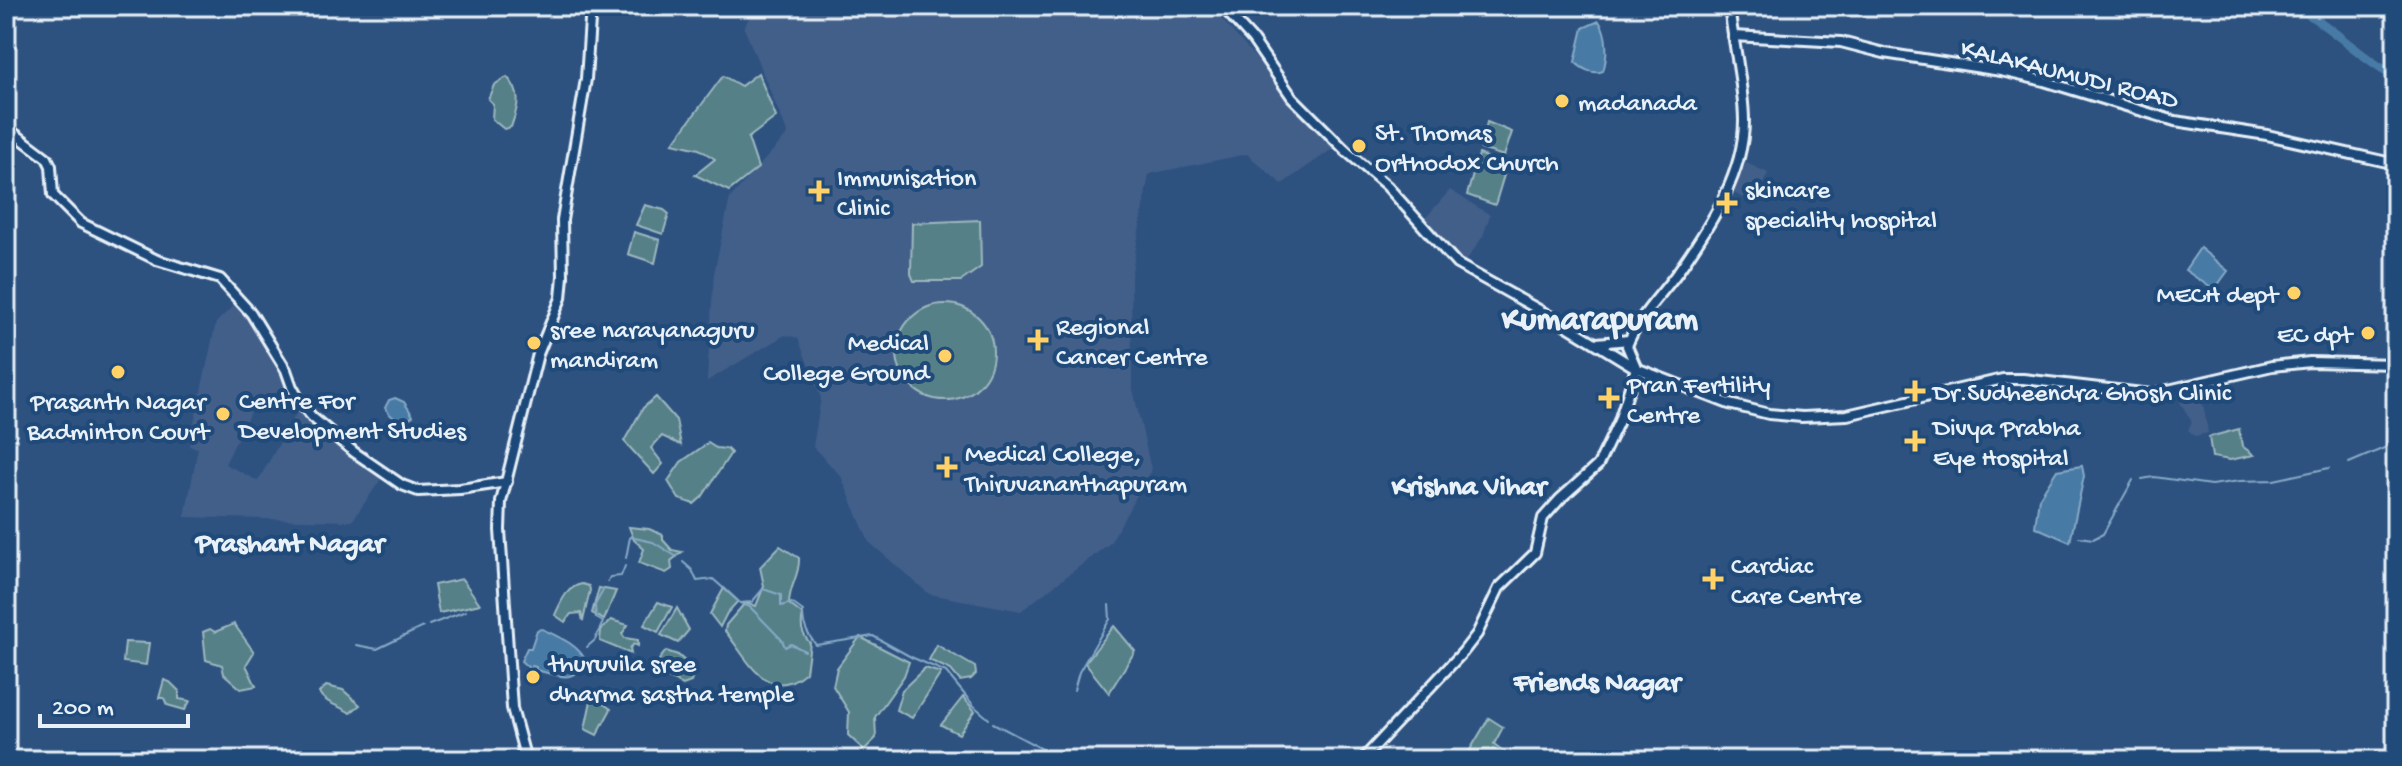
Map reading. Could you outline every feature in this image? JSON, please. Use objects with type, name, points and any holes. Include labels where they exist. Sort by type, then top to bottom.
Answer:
[{"type":"main road","points":[[526,760],[512,708],[500,530],[501,502],[538,354],[561,298],[562,220],[586,79],[591,6]]},
{"type":"main road","points":[[1222,6],[1252,39],[1292,97],[1387,186],[1457,264],[1636,368],[1729,404],[1769,414],[1802,417],[1847,415],[2003,379],[2151,394],[2272,366],[2310,362],[2396,364]]},
{"type":"main road","points":[[1362,760],[1469,645],[1499,588],[1535,553],[1543,518],[1598,465],[1619,421],[1636,368],[1627,352],[1629,340],[1636,325],[1693,249],[1732,180],[1741,155],[1744,120],[1729,6]]},
{"type":"main road","name":"KALAKAUMUDI ROAD","points":[[1733,36],[1841,42],[1894,55],[2001,71],[2175,121],[2258,134],[2396,164]]},
{"type":"main road","points":[[6,127],[47,158],[51,166],[53,195],[81,223],[157,260],[220,279],[251,313],[312,417],[354,452],[402,485],[418,491],[507,482]]},
{"type":"main road","points":[[1597,343],[1629,340]]},
{"type":"shaded area","points":[[755,6],[1210,6],[1334,148],[1282,184],[1247,154],[1149,174],[1131,277],[1132,385],[1151,470],[1110,543],[1021,611],[929,594],[869,542],[841,476],[813,447],[821,398],[798,338],[785,335],[707,381],[714,274],[730,198],[788,134],[744,28]]},
{"type":"shaded area","points":[[1599,21],[1606,39],[1606,52],[1603,71],[1595,72],[1575,62],[1583,28]]},
{"type":"shaded area","points":[[1746,163],[1768,173],[1754,203],[1734,193]]},
{"type":"shaded area","points":[[1450,190],[1490,215],[1483,236],[1464,264],[1423,221]]},
{"type":"shaded area","points":[[2200,248],[2228,271],[2214,290],[2185,270]]},
{"type":"shaded area","name":"Centre For Development Studies","points":[[237,302],[292,394],[288,397],[279,390],[270,400],[259,394],[225,464],[258,481],[301,405],[383,476],[352,521],[185,517],[198,448],[189,446],[216,323]]},
{"type":"shaded area","points":[[2201,392],[2208,433],[2195,436],[2188,430],[2192,422],[2180,402]]},
{"type":"shaded area","points":[[395,398],[404,402],[413,416],[398,420],[391,415],[385,408],[389,400]]},
{"type":"shaded area","points":[[2082,466],[2084,476],[2070,542],[2035,527],[2039,498],[2057,470]]},
{"type":"shaded area","points":[[542,629],[579,651],[586,662],[581,669],[571,676],[565,676],[536,670],[532,666],[530,669],[521,661],[527,648],[531,648],[537,630]]},
{"type":"green space","points":[[758,73],[776,117],[748,138],[758,168],[729,191],[695,175],[715,159],[699,149],[673,143],[723,76],[741,86]]},
{"type":"green space","points":[[507,77],[518,101],[511,127],[504,129],[492,119],[493,104],[488,99],[494,85]]},
{"type":"green space","points":[[1487,122],[1512,132],[1504,156],[1481,149]]},
{"type":"green space","points":[[1479,154],[1507,165],[1495,205],[1467,195]]},
{"type":"green space","points":[[645,205],[669,214],[663,234],[636,225]]},
{"type":"green space","name":"Medical College Ground","points":[[980,220],[981,267],[961,281],[914,281],[911,274],[912,223]]},
{"type":"green space","points":[[634,232],[660,240],[655,263],[628,254]]},
{"type":"green space","name":"Medical College Ground","points":[[945,304],[963,308],[979,318],[989,334],[993,352],[989,370],[979,386],[963,396],[945,400],[927,396],[911,386],[901,370],[897,352],[901,334],[911,318],[927,308]]},
{"type":"green space","points":[[656,397],[676,420],[681,445],[662,436],[651,448],[663,464],[654,474],[624,441],[643,408]]},
{"type":"green space","points":[[2239,429],[2242,446],[2254,455],[2230,460],[2212,457],[2209,437]]},
{"type":"green space","points":[[708,443],[731,453],[702,497],[694,504],[679,499],[668,481],[681,462]]},
{"type":"green space","points":[[629,527],[649,529],[663,535],[663,540],[672,550],[682,552],[671,561],[672,569],[666,573],[639,563],[644,549],[634,540]]},
{"type":"green space","points":[[780,546],[799,558],[789,604],[803,615],[802,630],[810,643],[806,672],[780,684],[759,674],[725,631],[726,625],[745,603],[756,606],[764,586],[760,567]]},
{"type":"green space","points":[[462,579],[480,604],[439,613],[434,585]]},
{"type":"green space","points":[[582,584],[589,586],[590,590],[583,621],[581,613],[571,614],[565,622],[555,615],[568,592]]},
{"type":"green space","points":[[599,588],[616,591],[604,620],[592,613]]},
{"type":"green space","points":[[724,588],[738,601],[720,627],[710,614]]},
{"type":"green space","points":[[658,602],[672,607],[658,632],[644,625]]},
{"type":"green space","points":[[677,608],[689,630],[678,643],[661,635]]},
{"type":"green space","points":[[611,620],[628,625],[622,634],[625,638],[638,640],[638,646],[634,644],[630,648],[631,654],[600,641],[601,630]]},
{"type":"green space","points":[[234,624],[254,652],[246,665],[256,686],[241,689],[224,674],[222,665],[206,660],[203,632],[210,629],[215,632]]},
{"type":"green space","points":[[1114,626],[1135,651],[1109,693],[1085,663]]},
{"type":"green space","points":[[860,637],[909,662],[904,676],[875,717],[876,738],[864,750],[848,735],[849,712],[833,686],[837,668]]},
{"type":"green space","points":[[125,642],[149,643],[146,665],[123,662]]},
{"type":"green space","points":[[937,645],[975,667],[976,674],[971,679],[960,681],[951,670],[929,660]]},
{"type":"green space","points":[[666,651],[678,655],[695,670],[691,682],[683,685],[668,678],[669,667],[661,665],[659,660]]},
{"type":"green space","points":[[925,668],[941,673],[912,718],[896,710],[902,690]]},
{"type":"green space","points":[[164,680],[179,691],[179,699],[190,701],[185,710],[167,705],[164,698],[159,698]]},
{"type":"green space","points":[[326,686],[343,690],[360,705],[350,713],[329,702],[319,693]]},
{"type":"green space","points":[[592,696],[611,709],[597,735],[585,729]]},
{"type":"green space","points":[[963,697],[975,711],[959,734],[941,725]]},
{"type":"green space","points":[[1489,718],[1503,727],[1494,744],[1515,760],[1464,760]]},
{"type":"waterway","points":[[2296,6],[2396,77]]},
{"type":"waterway","points":[[2349,463],[2396,443]]},
{"type":"waterway","points":[[2142,479],[2154,477],[2211,485],[2274,480],[2329,468]]},
{"type":"waterway","points":[[2079,537],[2093,539],[2103,534],[2133,480]]},
{"type":"waterway","points":[[626,558],[630,537],[653,542],[677,557]]},
{"type":"waterway","points":[[683,562],[692,570],[697,581],[713,579],[740,603],[752,602],[763,589],[781,595],[781,606],[792,603],[803,611],[806,630],[816,645],[873,636],[946,672],[989,719]]},
{"type":"waterway","points":[[608,581],[610,577],[621,576],[625,566]]},
{"type":"waterway","points":[[587,647],[595,640],[603,622],[596,618],[595,605],[604,589]]},
{"type":"waterway","points":[[740,603],[750,607],[785,647],[791,644],[805,651]]},
{"type":"waterway","points":[[1074,690],[1079,672],[1110,619],[1109,605]]},
{"type":"waterway","points":[[429,625],[466,611]]},
{"type":"waterway","points":[[356,645],[377,649],[423,627]]},
{"type":"waterway","points":[[993,723],[1063,760]]},
{"type":"place","name":"madanada","points":[[1562,101]]},
{"type":"place","name":"St. Thomas Orthodox Church","points":[[1359,146]]},
{"type":"place","name":"Immunisation Clinic","points":[[819,191]]},
{"type":"place","name":"skincare speciality hospital","points":[[1727,203]]},
{"type":"place","name":"MECH dept","points":[[2294,293]]},
{"type":"place","name":"EC dpt","points":[[2368,333]]},
{"type":"place","name":"Regional Cancer Centre","points":[[1038,340]]},
{"type":"place","name":"sree narayanaguru mandiram","points":[[534,343]]},
{"type":"place","name":"Medical College Ground","points":[[945,356]]},
{"type":"place","name":"Prasanth Nagar Badminton Court","points":[[118,372]]},
{"type":"place","name":"Dr.Sudheendra Ghosh Clinic","points":[[1915,391]]},
{"type":"place","name":"Pran Fertility Centre","points":[[1609,398]]},
{"type":"place","name":"Centre For Development Studies","points":[[223,414]]},
{"type":"place","name":"Divya Prabha Eye Hospital","points":[[1915,441]]},
{"type":"place","name":"Medical College, Thiruvananthapuram","points":[[947,467]]},
{"type":"place","name":"Cardiac Care Centre","points":[[1713,579]]},
{"type":"place","name":"thuruvila sree dharma sastha temple","points":[[533,677]]},
{"type":"district","name":"Kumarapuram","points":[[1600,316]]},
{"type":"district","name":"Krishna Vihar","points":[[1469,484]]},
{"type":"district","name":"Prashant Nagar","points":[[290,541]]},
{"type":"district","name":"Friends Nagar","points":[[1597,680]]}]
